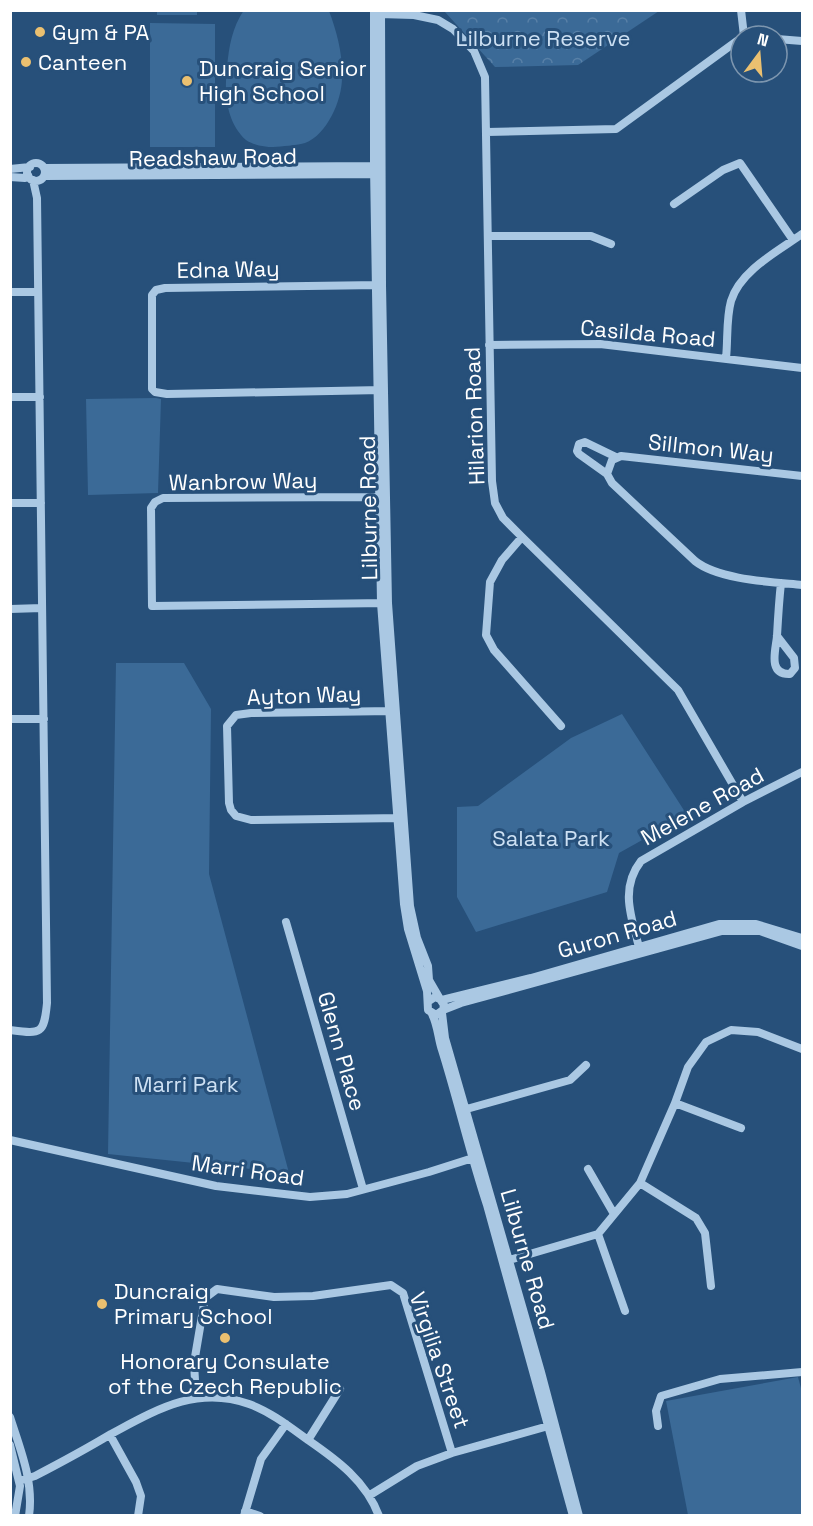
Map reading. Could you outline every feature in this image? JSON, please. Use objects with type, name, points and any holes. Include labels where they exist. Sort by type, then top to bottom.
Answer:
[{"type":"street","name":"Hilarion Road","points":[[378,12],[438,20],[453,29],[474,51],[485,77],[492,481],[495,503],[503,518],[678,690],[743,802]]},
{"type":"street","name":"Lilburne Road","points":[[378,12],[384,603],[405,915],[429,1001]]},
{"type":"street","points":[[487,132],[616,129],[729,48]]},
{"type":"street","points":[[674,204],[723,170],[740,163],[794,240]]},
{"type":"street","points":[[10,169],[37,164],[38,176],[47,1003],[45,1023],[40,1029],[31,1033],[10,1030]]},
{"type":"street","points":[[30,166],[38,176]]},
{"type":"street","name":"Readshaw Road","points":[[10,177],[378,170]]},
{"type":"street","points":[[726,358],[731,302],[737,289],[758,264],[802,234]]},
{"type":"street","points":[[488,236],[591,236],[612,244]]},
{"type":"street","name":"Edna Way","points":[[379,285],[156,290],[152,295],[152,380],[155,392],[167,394],[381,390]]},
{"type":"street","points":[[10,292],[38,292]]},
{"type":"street","name":"Casilda Road","points":[[489,345],[600,344],[802,368]]},
{"type":"street","points":[[10,397],[40,396]]},
{"type":"street","name":"Sillmon Way","points":[[802,476],[616,457],[585,442],[579,444],[577,451],[607,474],[612,483],[705,569],[719,574],[802,585]]},
{"type":"street","name":"Sillmon Way","points":[[607,474],[609,464],[616,457]]},
{"type":"street","name":"Wanbrow Way","points":[[382,497],[163,498],[155,502],[151,508],[152,606],[384,603]]},
{"type":"street","points":[[10,503],[41,503]]},
{"type":"street","points":[[522,537],[502,560],[490,582],[486,635],[494,650],[561,726]]},
{"type":"street","points":[[777,636],[794,658],[795,668],[790,674],[781,673],[774,663],[781,583]]},
{"type":"street","points":[[10,609],[42,608]]},
{"type":"street","name":"Ayton Way","points":[[392,711],[251,712],[236,715],[227,726],[228,795],[231,810],[236,816],[251,820],[400,818]]},
{"type":"street","points":[[10,719],[44,718]]},
{"type":"street","name":"Melene Road","points":[[640,949],[627,889],[637,865],[652,853],[802,772]]},
{"type":"street","name":"Lilburne Road","points":[[400,818],[415,927],[428,966],[431,985],[441,999]]},
{"type":"street","name":"Glenn Place","points":[[286,922],[363,1189]]},
{"type":"street","name":"Guron Road","points":[[442,1012],[461,1003],[562,976],[720,924],[736,922],[766,926],[802,938]]},
{"type":"street","name":"Guron Road","points":[[441,999],[640,949],[731,930],[760,931],[802,946]]},
{"type":"street","points":[[433,998],[441,999],[444,1005],[442,1012],[432,1014],[427,1007],[429,1001],[433,998]]},
{"type":"street","name":"Lilburne Road","points":[[442,1012],[463,1110],[579,1515]]},
{"type":"street","name":"Lilburne Road","points":[[432,1014],[438,1025],[440,1047],[463,1110]]},
{"type":"street","points":[[506,1261],[598,1234],[640,1183],[688,1067],[706,1042],[731,1030],[758,1032],[802,1049]]},
{"type":"street","points":[[463,1110],[570,1080],[586,1065]]},
{"type":"street","points":[[675,1103],[741,1128]]},
{"type":"street","name":"Marri Road","points":[[10,1140],[216,1186],[310,1197],[347,1194],[429,1172],[476,1156]]},
{"type":"street","points":[[588,1169],[615,1214]]},
{"type":"street","points":[[640,1183],[696,1218],[705,1233],[711,1286]]},
{"type":"street","points":[[598,1234],[626,1311]]},
{"type":"street","name":"Virgilia Street","points":[[196,1398],[194,1363],[205,1298],[218,1289],[274,1297],[313,1296],[391,1285],[404,1293],[452,1453]]},
{"type":"street","points":[[658,1426],[656,1411],[661,1396],[720,1378],[802,1372]]},
{"type":"street","points":[[308,1440],[340,1389]]},
{"type":"street","points":[[20,1481],[29,1479],[160,1408],[196,1398],[215,1397],[250,1404],[286,1424],[342,1464],[370,1495],[379,1515]]},
{"type":"street","points":[[10,1417],[29,1479],[31,1493],[29,1515]]},
{"type":"street","points":[[260,1515],[245,1513],[261,1460],[286,1424]]},
{"type":"street","points":[[370,1495],[417,1466],[452,1453],[552,1425]]},
{"type":"street","name":"Lilburne Road","points":[[552,1425],[573,1515]]},
{"type":"street","points":[[110,1435],[136,1482],[141,1497],[138,1515]]},
{"type":"street","points":[[10,1445],[20,1481],[15,1515]]},
{"type":"green space","points":[[216,10],[197,12],[197,15],[157,15],[157,11]]},
{"type":"green space","points":[[244,10],[329,11],[340,52],[341,87],[332,116],[320,133],[305,143],[273,147],[259,145],[246,140],[234,125],[226,96],[226,77],[232,37]]},
{"type":"green space","name":"Lilburne Reserve","points":[[659,10],[578,65],[495,67],[445,12],[434,11]]},
{"type":"green space","points":[[150,23],[215,24],[215,147],[150,147]]},
{"type":"green space","points":[[86,399],[161,399],[158,493],[88,495]]},
{"type":"green space","name":"Marri Park","points":[[116,663],[184,663],[211,709],[209,874],[289,1173],[108,1154]]},
{"type":"green space","name":"Salata Park","points":[[622,714],[687,815],[619,853],[607,892],[476,932],[457,897],[457,807],[478,806],[571,738]]},
{"type":"green space","points":[[798,1377],[802,1392],[802,1515],[688,1515],[666,1401]]},
{"type":"place","name":"Gym & PA","points":[[40,32]]},
{"type":"place","name":"Canteen","points":[[26,62]]},
{"type":"place","name":"Duncraig Senior High School","points":[[187,81]]},
{"type":"place","name":"Duncraig Primary School","points":[[102,1304]]},
{"type":"place","name":"Honorary Consulate of the Czech Republic","points":[[225,1338]]}]
